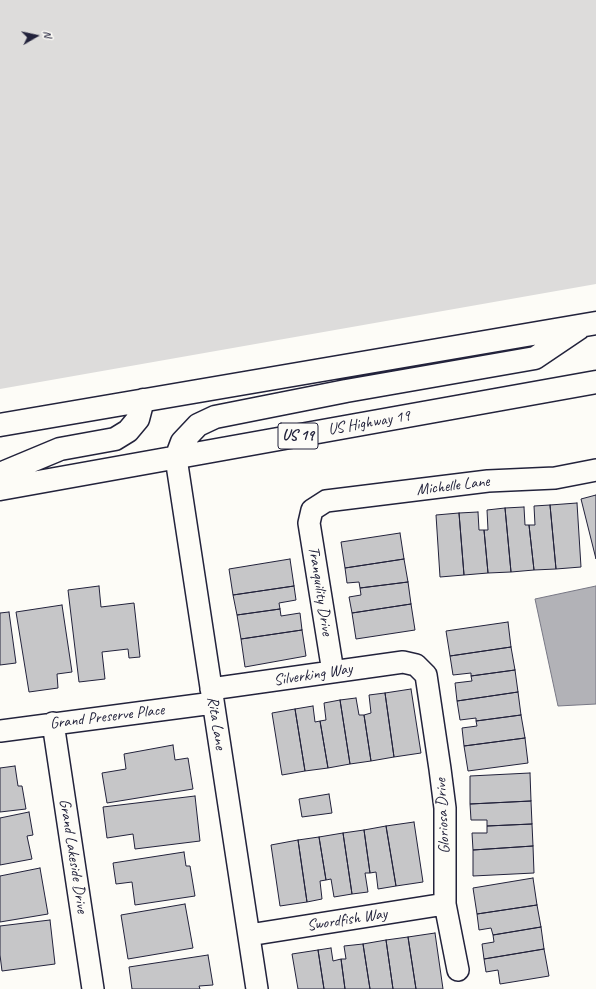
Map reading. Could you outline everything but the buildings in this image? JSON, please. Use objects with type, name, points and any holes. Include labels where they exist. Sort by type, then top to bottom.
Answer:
[{"type":"highway","points":[[0,425],[590,324]]},
{"type":"highway","points":[[176,458],[182,442],[198,425],[215,417],[346,391],[536,358],[590,324]]},
{"type":"highway","name":"US Highway 19","points":[[0,488],[176,458],[596,382]]},
{"type":"highway","points":[[0,474],[60,449],[115,439],[128,431],[138,419],[143,400]]},
{"type":"street","name":"Rita Lane","points":[[176,458],[257,989]]},
{"type":"street","name":"Michelle Lane","points":[[312,510],[326,502],[488,481],[555,478],[596,470]]},
{"type":"street","name":"Tranquility Drive","points":[[312,510],[310,523],[333,672]]},
{"type":"street","name":"Silverking Way","points":[[212,696],[333,672],[403,662],[416,665]]},
{"type":"street","name":"Gloriosa Drive","points":[[416,665],[426,675],[440,769],[445,808],[445,904],[458,970]]},
{"type":"street","name":"Grand Preserve Place","points":[[0,731],[212,696]]},
{"type":"street","name":"Grand Lakeside Drive","points":[[53,723],[93,989]]},
{"type":"street","name":"Swordfish Way","points":[[249,935],[445,904]]},
{"type":"shaded area","points":[[0,0],[596,0],[596,284],[0,389]]},
{"type":"shaded area","points":[[596,586],[596,704],[558,706],[535,599]]}]
